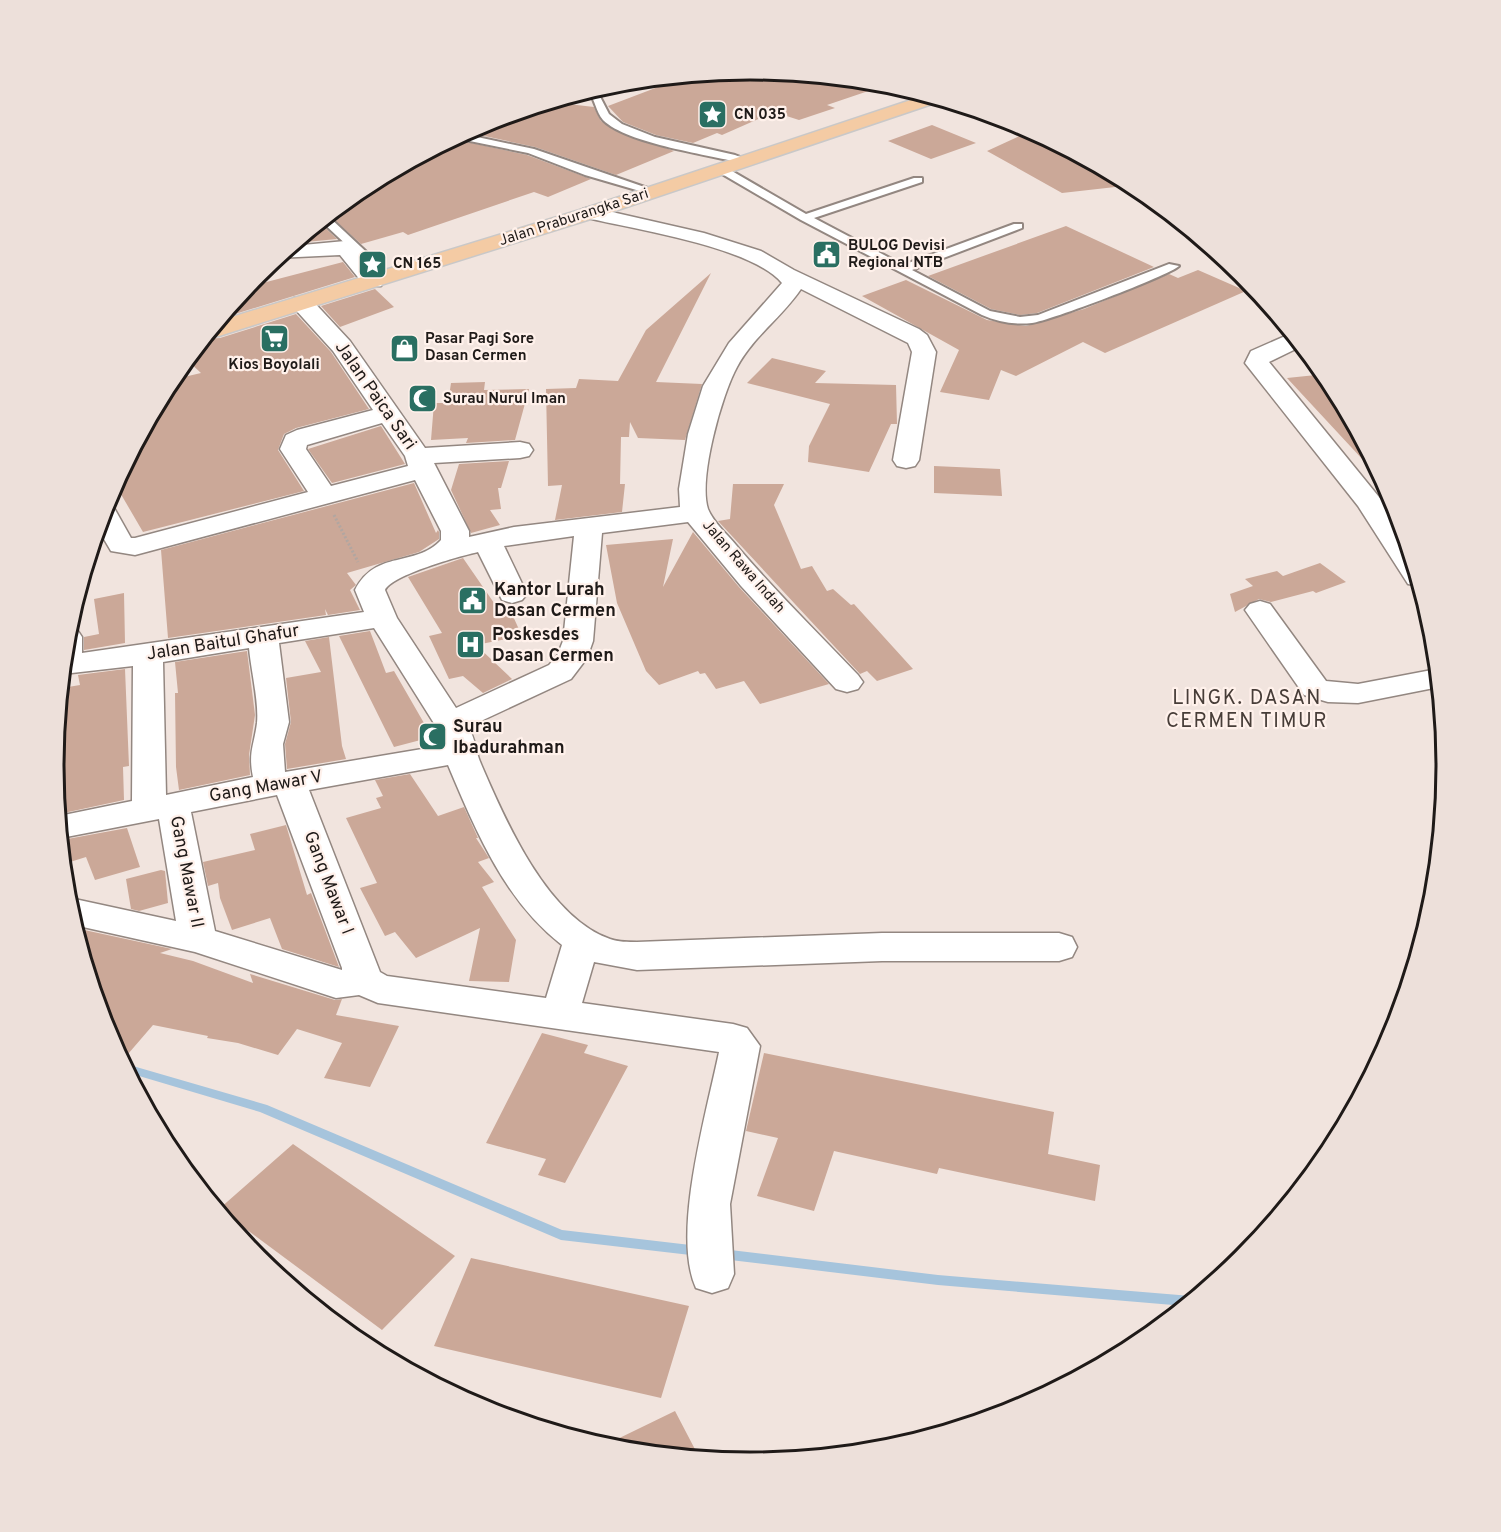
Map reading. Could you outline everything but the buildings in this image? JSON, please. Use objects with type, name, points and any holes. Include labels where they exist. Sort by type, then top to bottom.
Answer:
[{"type":"main road","name":"Jalan Praburangka Sari","points":[[224,327],[590,213],[924,102]]},
{"type":"street","points":[[590,213],[733,248],[890,322],[919,340],[924,352],[906,460]]},
{"type":"street","points":[[295,253],[345,248],[380,279]]},
{"type":"street","name":"Jalan Rawa Indah","points":[[789,275],[792,286],[745,335],[723,366],[715,382],[700,434],[691,498],[696,513],[738,567],[848,682]]},
{"type":"street","name":"Jalan Paica Sari","points":[[302,303],[342,346],[421,463],[455,531],[456,538],[449,550]]},
{"type":"street","points":[[1290,342],[1260,356],[1257,363],[1381,501],[1392,523]]},
{"type":"street","points":[[325,498],[293,449],[295,441],[306,435],[387,414]]},
{"type":"street","points":[[109,523],[121,545],[133,548],[325,498],[421,463],[520,450]]},
{"type":"street","points":[[696,513],[487,540],[449,550],[436,557],[386,572],[374,580],[370,587],[382,618],[455,735],[498,838],[528,891],[543,909],[582,941],[609,953],[637,956],[882,947],[1059,947]]},
{"type":"street","name":"Gang Mawar V","points":[[67,826],[280,784],[439,758],[455,735],[560,672],[576,654],[589,526]]},
{"type":"street","points":[[487,540],[512,594]]},
{"type":"street","points":[[1260,610],[1315,688],[1324,693],[1352,694],[1431,679]]},
{"type":"street","name":"Jalan Baitul Ghafur","points":[[74,656],[148,655],[382,618]]},
{"type":"street","name":"Gang Mawar I","points":[[262,638],[273,722],[266,761],[280,784],[360,966],[356,980]]},
{"type":"street","name":"Gang Mawar II","points":[[148,655],[161,807],[198,939]]},
{"type":"street","points":[[81,913],[198,939],[343,985],[356,980],[378,989],[734,1040],[740,1046],[709,1204],[712,1274]]},
{"type":"street","points":[[560,1014],[582,941]]},
{"type":"lane","points":[[599,97],[607,117],[625,129],[656,140],[746,161]]},
{"type":"lane","points":[[473,139],[531,151],[589,173],[654,192]]},
{"type":"lane","points":[[721,169],[805,218],[991,316],[1022,320],[1041,318],[1173,266]]},
{"type":"lane","points":[[805,218],[918,180]]},
{"type":"lane","points":[[330,224],[380,279]]},
{"type":"lane","points":[[903,269],[1018,226]]},
{"type":"path","points":[[325,498],[370,587]]},
{"type":"waterway","points":[[136,1071],[263,1108],[561,1235],[699,1251]]},
{"type":"waterway","points":[[722,1254],[938,1280],[1180,1300]]},
{"type":"place","name":"CN 035","points":[[713,115]]},
{"type":"place","name":"BULOG Devisi Regional NTB","points":[[827,255]]},
{"type":"place","name":"CN 165","points":[[372,264]]},
{"type":"place","name":"Kios Boyolali","points":[[274,338]]},
{"type":"place","name":"Pasar Pagi Sore Dasan Cermen","points":[[404,348]]},
{"type":"place","name":"Surau Nurul Iman","points":[[422,399]]},
{"type":"place","name":"Kantor Lurah Dasan Cermen","points":[[473,600]]},
{"type":"place","name":"Poskesdes Dasan Cermen","points":[[471,645]]},
{"type":"place","name":"Surau Ibadurahman","points":[[432,737]]},
{"type":"district","name":"LINGK. DASAN CERMEN TIMUR","points":[[1247,710]]}]
